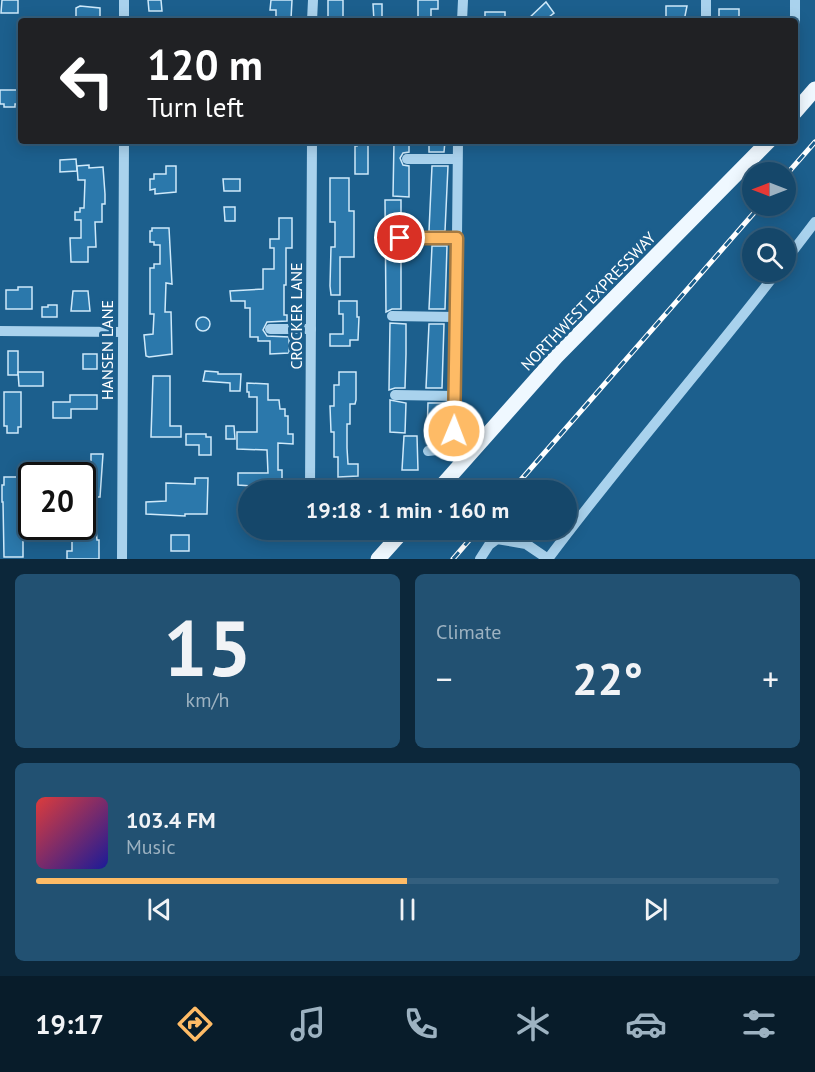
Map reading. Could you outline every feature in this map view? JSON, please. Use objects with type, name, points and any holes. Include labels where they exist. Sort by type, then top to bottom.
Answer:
[{"type":"main road","points":[[798,109],[815,89]]},
{"type":"main road","name":"NORTHWEST EXPRESSWAY","points":[[447,480],[556,357],[766,144]]},
{"type":"main road","points":[[378,559],[395,540]]},
{"type":"street","points":[[124,0],[124,18]]},
{"type":"street","points":[[312,0],[312,18]]},
{"type":"street","points":[[462,18],[463,0]]},
{"type":"street","points":[[706,0],[706,18]]},
{"type":"street","points":[[795,0],[795,18]]},
{"type":"street","name":"HANSEN LANE","points":[[122,559],[123,144]]},
{"type":"street","name":"CROCKER LANE","points":[[310,480],[312,144]]},
{"type":"street","points":[[428,451],[437,450],[454,431],[455,425],[458,144]]},
{"type":"street","points":[[407,159],[458,159]]},
{"type":"street","points":[[796,247],[815,222]]},
{"type":"street","points":[[400,238],[457,238]]},
{"type":"street","points":[[480,559],[489,545],[497,539],[526,544],[548,559],[586,508],[769,282]]},
{"type":"street","points":[[392,316],[456,317]]},
{"type":"street","points":[[270,329],[311,329]]},
{"type":"street","points":[[0,331],[122,332]]},
{"type":"street","points":[[395,395],[455,396]]},
{"type":"building","points":[[2,0],[18,0],[18,13],[1,13]]},
{"type":"building","points":[[148,0],[161,0],[162,11],[149,11]]},
{"type":"building","points":[[271,0],[292,0],[291,18],[276,18],[276,10],[270,10]]},
{"type":"building","points":[[328,0],[343,0],[343,18],[328,18]]},
{"type":"building","points":[[418,0],[438,0],[438,9],[431,9],[431,18],[418,18]]},
{"type":"building","points":[[546,2],[554,13],[550,18],[529,18]]},
{"type":"building","points":[[373,4],[382,4],[382,18],[374,18]]},
{"type":"building","points":[[80,6],[100,8],[100,18],[76,18],[76,8]]},
{"type":"building","points":[[666,6],[687,6],[685,18],[666,18]]},
{"type":"building","points":[[719,9],[739,9],[739,18],[719,18]]},
{"type":"building","points":[[485,12],[505,12],[505,18],[485,18]]},
{"type":"building","points":[[0,90],[18,90],[18,104],[15,104],[15,107],[4,107],[4,104],[0,104]]},
{"type":"building","points":[[357,144],[368,144],[368,174],[355,174],[355,146]]},
{"type":"building","points":[[394,144],[409,144],[409,152],[403,153],[400,158],[403,165],[409,166],[409,197],[393,196]]},
{"type":"building","points":[[429,144],[445,144],[444,152],[429,152]]},
{"type":"building","points":[[76,159],[77,171],[60,172],[60,160]]},
{"type":"building","points":[[89,165],[89,168],[103,167],[105,204],[102,204],[102,222],[95,222],[96,247],[88,247],[88,262],[71,262],[70,238],[81,238],[81,220],[75,220],[75,212],[80,212],[80,208],[84,208],[85,180],[78,180],[77,166]]},
{"type":"building","points":[[166,166],[176,166],[176,192],[155,194],[155,189],[150,190],[150,179],[154,179],[154,174],[166,174]]},
{"type":"building","points":[[432,166],[448,166],[445,231],[429,231]]},
{"type":"building","points":[[330,178],[349,178],[349,211],[354,211],[354,257],[340,257],[340,295],[331,295],[330,286],[331,247],[335,247],[335,222],[330,222]]},
{"type":"building","points":[[223,179],[240,179],[240,191],[224,191]]},
{"type":"building","points":[[385,200],[401,200],[401,231],[396,232],[393,239],[401,246],[401,309],[386,312]]},
{"type":"building","points":[[224,207],[235,207],[235,221],[225,221]]},
{"type":"building","points":[[279,218],[292,218],[292,248],[286,248],[286,285],[284,285],[284,315],[287,315],[287,321],[267,322],[263,330],[267,336],[289,337],[289,353],[270,354],[270,341],[258,341],[258,337],[250,337],[250,308],[245,308],[245,301],[231,301],[230,291],[263,289],[263,269],[274,269],[274,248],[270,248],[270,239],[279,239]]},
{"type":"building","points":[[152,228],[169,228],[172,284],[166,283],[165,312],[171,312],[172,354],[149,357],[146,356],[144,335],[153,334],[154,314],[150,314],[150,268],[154,268],[154,264],[160,264],[160,245],[150,242]]},
{"type":"building","points":[[432,246],[447,246],[445,309],[429,309]]},
{"type":"building","points":[[18,287],[32,287],[32,309],[6,309],[6,290],[18,290]]},
{"type":"building","points":[[73,291],[88,291],[90,311],[71,311]]},
{"type":"building","points":[[339,301],[357,301],[358,340],[350,340],[350,346],[330,346],[330,334],[343,334],[343,314],[339,314]]},
{"type":"building","points":[[48,305],[57,305],[57,317],[42,317],[42,307],[48,307]]},
{"type":"building","points":[[200,317],[206,317],[210,324],[206,331],[200,331],[196,327],[196,321]]},
{"type":"building","points":[[390,323],[406,324],[406,354],[405,388],[389,390]]},
{"type":"building","points":[[429,324],[444,324],[442,388],[426,388]]},
{"type":"building","points":[[8,351],[18,351],[18,375],[8,375]]},
{"type":"building","points":[[83,354],[97,354],[97,369],[83,369]]},
{"type":"building","points":[[205,371],[218,372],[218,374],[241,374],[240,391],[230,391],[230,383],[203,381]]},
{"type":"building","points":[[18,372],[43,372],[43,386],[19,386]]},
{"type":"building","points":[[339,372],[356,372],[356,400],[355,404],[350,404],[347,448],[348,464],[358,464],[358,476],[338,477],[338,457],[334,457],[334,432],[331,432],[330,406],[334,406],[334,385],[339,385]]},
{"type":"building","points":[[153,376],[170,376],[170,426],[181,426],[181,437],[151,437]]},
{"type":"building","points":[[247,383],[268,384],[268,400],[279,400],[280,409],[285,409],[285,416],[288,416],[288,434],[293,434],[293,444],[278,443],[278,470],[282,470],[282,480],[238,480],[238,473],[268,473],[267,450],[237,449],[237,432],[257,432],[257,397],[249,397],[249,392],[247,392]]},
{"type":"building","points":[[4,392],[21,392],[21,427],[18,427],[18,433],[7,433],[7,426],[4,426]]},
{"type":"building","points":[[70,395],[97,395],[97,409],[71,409],[71,418],[53,418],[53,402],[70,402]]},
{"type":"building","points":[[390,400],[406,403],[405,433],[390,432]]},
{"type":"building","points":[[428,403],[443,403],[442,433],[427,433]]},
{"type":"building","points":[[226,426],[234,426],[235,439],[226,439]]},
{"type":"building","points":[[186,434],[206,434],[206,437],[211,437],[211,455],[199,455],[199,445],[186,445]]},
{"type":"building","points":[[404,436],[417,436],[418,470],[402,470]]},
{"type":"building","points":[[91,454],[103,454],[100,497],[96,497],[96,462],[91,462]]},
{"type":"building","points":[[4,477],[18,477],[18,540],[23,540],[23,557],[4,557],[2,485],[4,485]]},
{"type":"building","points":[[195,478],[208,478],[207,514],[185,514],[185,516],[146,514],[146,502],[166,501],[166,483],[195,484]]},
{"type":"building","points":[[96,528],[97,540],[99,540],[99,559],[67,559],[67,551],[72,551],[72,540],[96,540]]},
{"type":"building","points":[[171,535],[189,535],[189,551],[171,551]]},
{"type":"railway","points":[[796,164],[815,142]]},
{"type":"railway","points":[[521,480],[751,216]]},
{"type":"railway","points":[[453,559],[469,540]]},
{"type":"route","points":[[400,238],[457,238],[454,431]]}]
